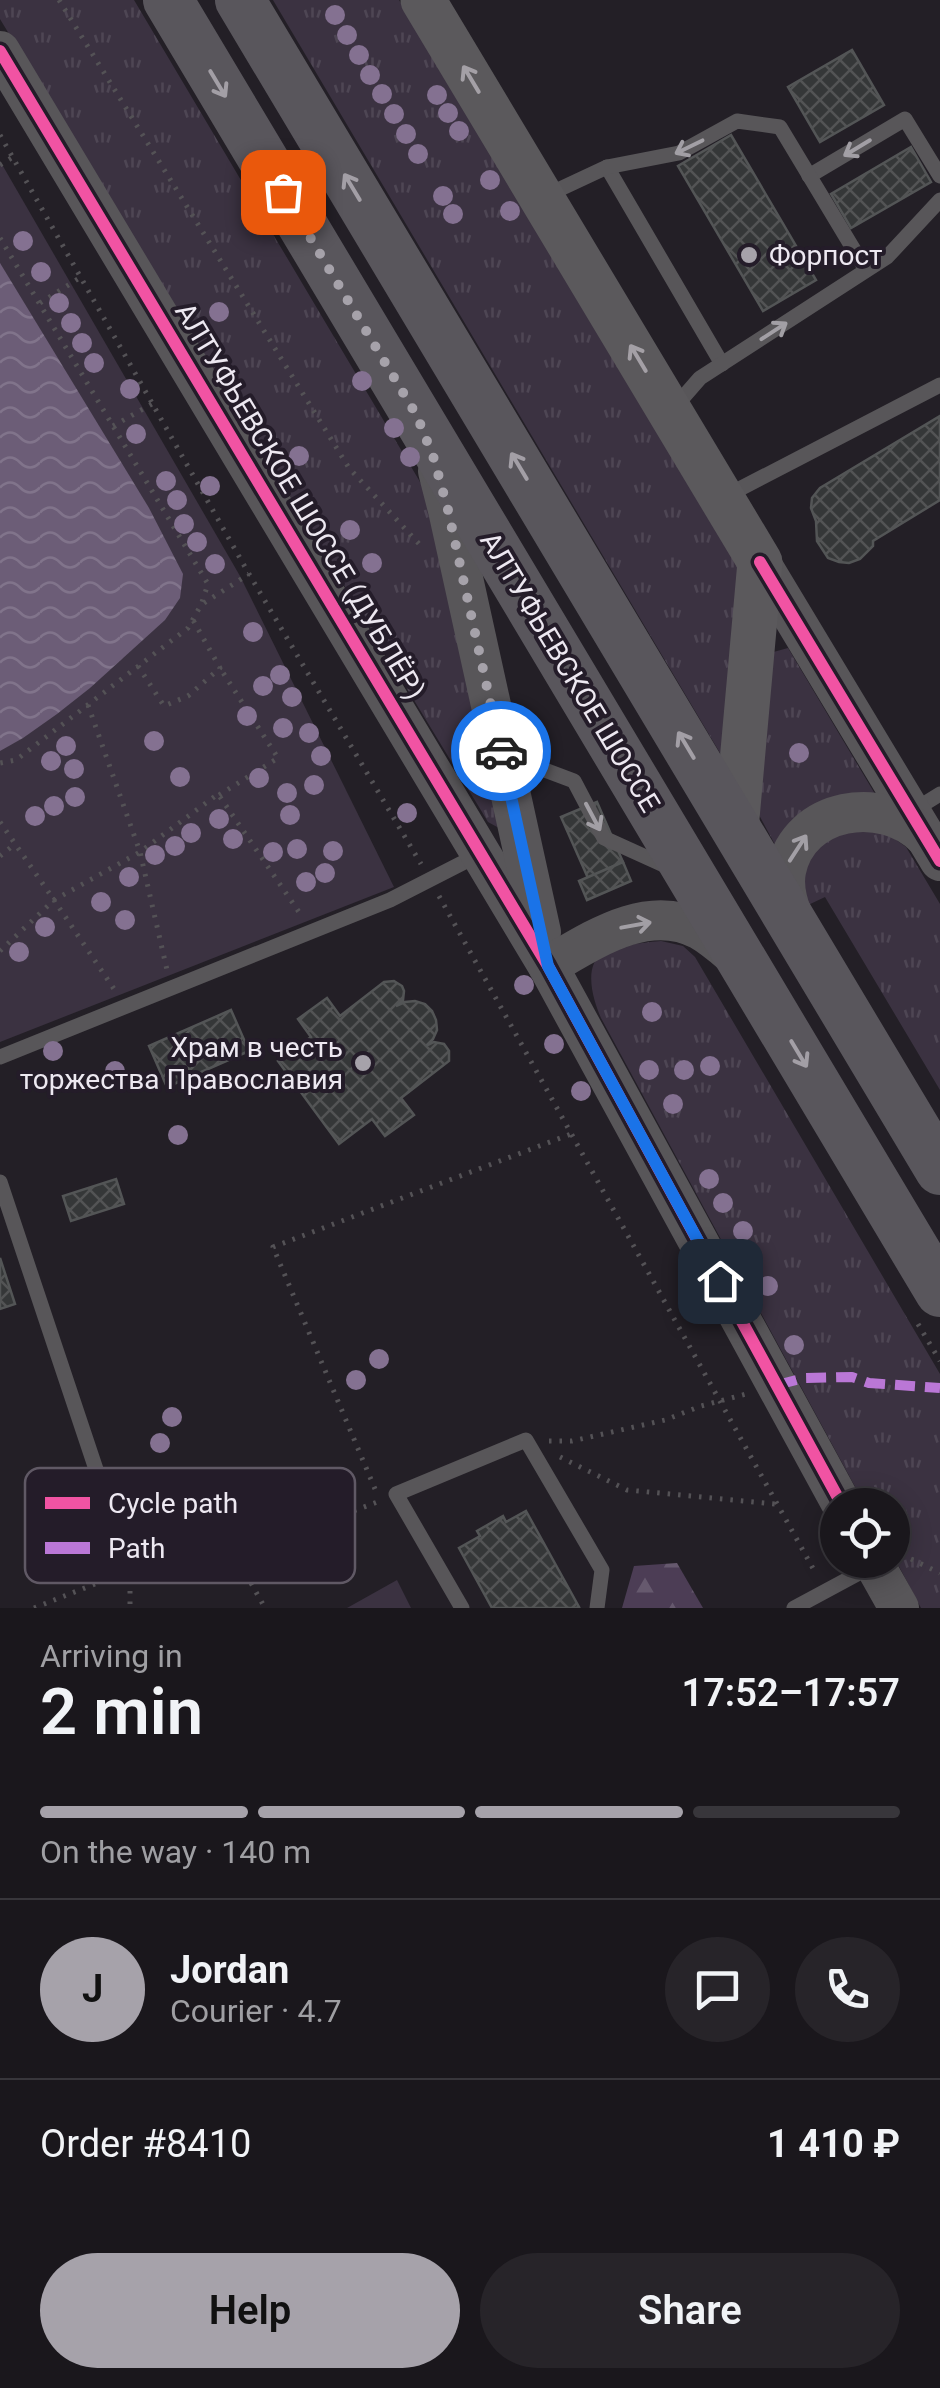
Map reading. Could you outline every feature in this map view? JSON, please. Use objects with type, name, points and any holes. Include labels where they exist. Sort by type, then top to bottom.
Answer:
[{"type":"main road","name":"АЛТУФЬЕВСКОЕ ШОССЕ","points":[[168,0],[940,1292]]},
{"type":"main road","points":[[240,0],[940,1170]]},
{"type":"main road","points":[[423,0],[760,562],[736,829]]},
{"type":"street","name":"АЛТУФЬЕВСКОЕ ШОССЕ (ДУБЛЁР)","points":[[0,51],[497,855],[548,966],[833,1488]]},
{"type":"street","points":[[417,416],[448,510],[489,696],[497,855]]},
{"type":"street","points":[[760,562],[930,827]]},
{"type":"street","points":[[802,939],[785,886],[786,869],[800,840],[818,825],[852,812],[876,811],[930,827]]},
{"type":"street","points":[[548,966],[610,931],[626,925],[664,922],[697,928],[748,970]]},
{"type":"street","points":[[890,1578],[898,1608]]},
{"type":"lane","points":[[810,176],[905,119],[940,176]]},
{"type":"lane","points":[[542,198],[608,166],[679,153],[738,121],[780,128],[866,270]]},
{"type":"lane","points":[[608,166],[722,364]]},
{"type":"lane","points":[[670,412],[700,378],[887,257],[940,200]]},
{"type":"lane","points":[[722,498],[940,385]]},
{"type":"lane","points":[[489,696],[524,756],[534,766],[574,781],[604,838],[694,878]]},
{"type":"lane","points":[[0,1057],[497,855]]},
{"type":"lane","points":[[0,1182],[96,1468]]},
{"type":"lane","points":[[462,1608],[396,1494],[526,1440],[602,1570],[597,1608]]},
{"type":"lane","points":[[794,1608],[850,1578]]},
{"type":"path","points":[[60,0],[348,468],[422,546]]},
{"type":"path","points":[[0,135],[249,574],[431,881],[826,1590]]},
{"type":"path","points":[[0,165],[13,157]]},
{"type":"path","points":[[0,238],[208,584],[188,628],[16,760],[0,763]]},
{"type":"path","points":[[40,304],[80,277]]},
{"type":"path","points":[[114,426],[152,404]]},
{"type":"path","points":[[201,605],[249,574]]},
{"type":"path","points":[[0,951],[54,900],[140,852],[278,758],[193,620]]},
{"type":"path","points":[[138,666],[164,706],[188,696],[220,668]]},
{"type":"path","points":[[88,705],[140,852],[172,988]]},
{"type":"path","points":[[219,795],[312,932]]},
{"type":"path","points":[[0,822],[126,1007]]},
{"type":"path","points":[[0,856],[16,844]]},
{"type":"path","points":[[355,1510],[380,1501],[273,1248],[571,1134]]},
{"type":"path","points":[[526,1440],[572,1441],[666,1420],[777,1385]]},
{"type":"path","points":[[526,1440],[627,1490],[778,1504]]},
{"type":"path","points":[[910,1566],[940,1573]]},
{"type":"path","points":[[251,1583],[265,1608]]},
{"type":"green space","points":[[0,0],[134,0],[429,497],[499,828],[488,822],[0,19]]},
{"type":"green space","points":[[273,0],[399,0],[740,564],[726,763]]},
{"type":"green space","points":[[0,161],[240,576],[394,887],[0,1042]]},
{"type":"green space","points":[[788,648],[878,799],[779,852],[758,813],[770,653]]},
{"type":"green space","points":[[874,824],[906,847],[940,904],[940,1090],[825,897],[808,905],[800,884],[817,841]]},
{"type":"green space","points":[[661,941],[683,946],[695,957],[940,1374],[940,1608],[921,1608],[905,1578],[910,1578],[910,1488],[856,1488],[601,1018],[592,973],[598,957],[616,947]]},
{"type":"green space","points":[[677,1563],[703,1608],[622,1608],[634,1566]]},
{"type":"green space","points":[[397,1580],[411,1608],[347,1608]]},
{"type":"water","points":[[0,263],[149,508],[183,574],[180,598],[165,620],[90,688],[0,751]]},
{"type":"building","points":[[852,50],[884,105],[820,142],[788,87]]},
{"type":"building","points":[[731,135],[816,280],[763,311],[678,166]]},
{"type":"building","points":[[911,147],[931,182],[851,228],[831,194]]},
{"type":"building","points":[[940,416],[940,500],[873,541],[860,559],[849,563],[828,558],[817,541],[812,498],[820,488]]},
{"type":"building","points":[[597,802],[623,862],[588,878],[561,817]]},
{"type":"building","points":[[623,862],[631,881],[587,900],[579,881]]},
{"type":"building","name":"Храм в честь торжества Православия","points":[[394,981],[404,991],[403,1000],[396,1006],[415,1001],[432,1011],[437,1030],[426,1046],[434,1042],[444,1044],[449,1061],[401,1098],[414,1115],[385,1136],[372,1119],[339,1144],[278,1061],[311,1037],[298,1019],[327,998],[340,1016],[384,982]]},
{"type":"building","points":[[231,1010],[249,1051],[167,1087],[149,1046]]},
{"type":"building","points":[[116,1179],[124,1204],[71,1221],[63,1196]]},
{"type":"building","points":[[0,1258],[15,1304],[0,1309]]},
{"type":"building","points":[[526,1511],[579,1607],[492,1608],[459,1548],[480,1536],[477,1531],[503,1516],[506,1522]]},
{"type":"marked path","points":[[777,1385],[804,1378],[852,1377],[869,1383],[940,1388]]},
{"type":"cycle path","points":[[0,51],[548,966],[833,1488]]},
{"type":"cycle path","points":[[760,562],[940,861]]},
{"type":"way so far","points":[[283,192],[417,416],[434,459],[501,751]]},
{"type":"place","name":"Форпост","points":[[749,255]]},
{"type":"place","name":"Храм в честь торжества Православия","points":[[363,1063]]},
{"type":"route","points":[[501,751],[548,966],[720,1281]]}]
